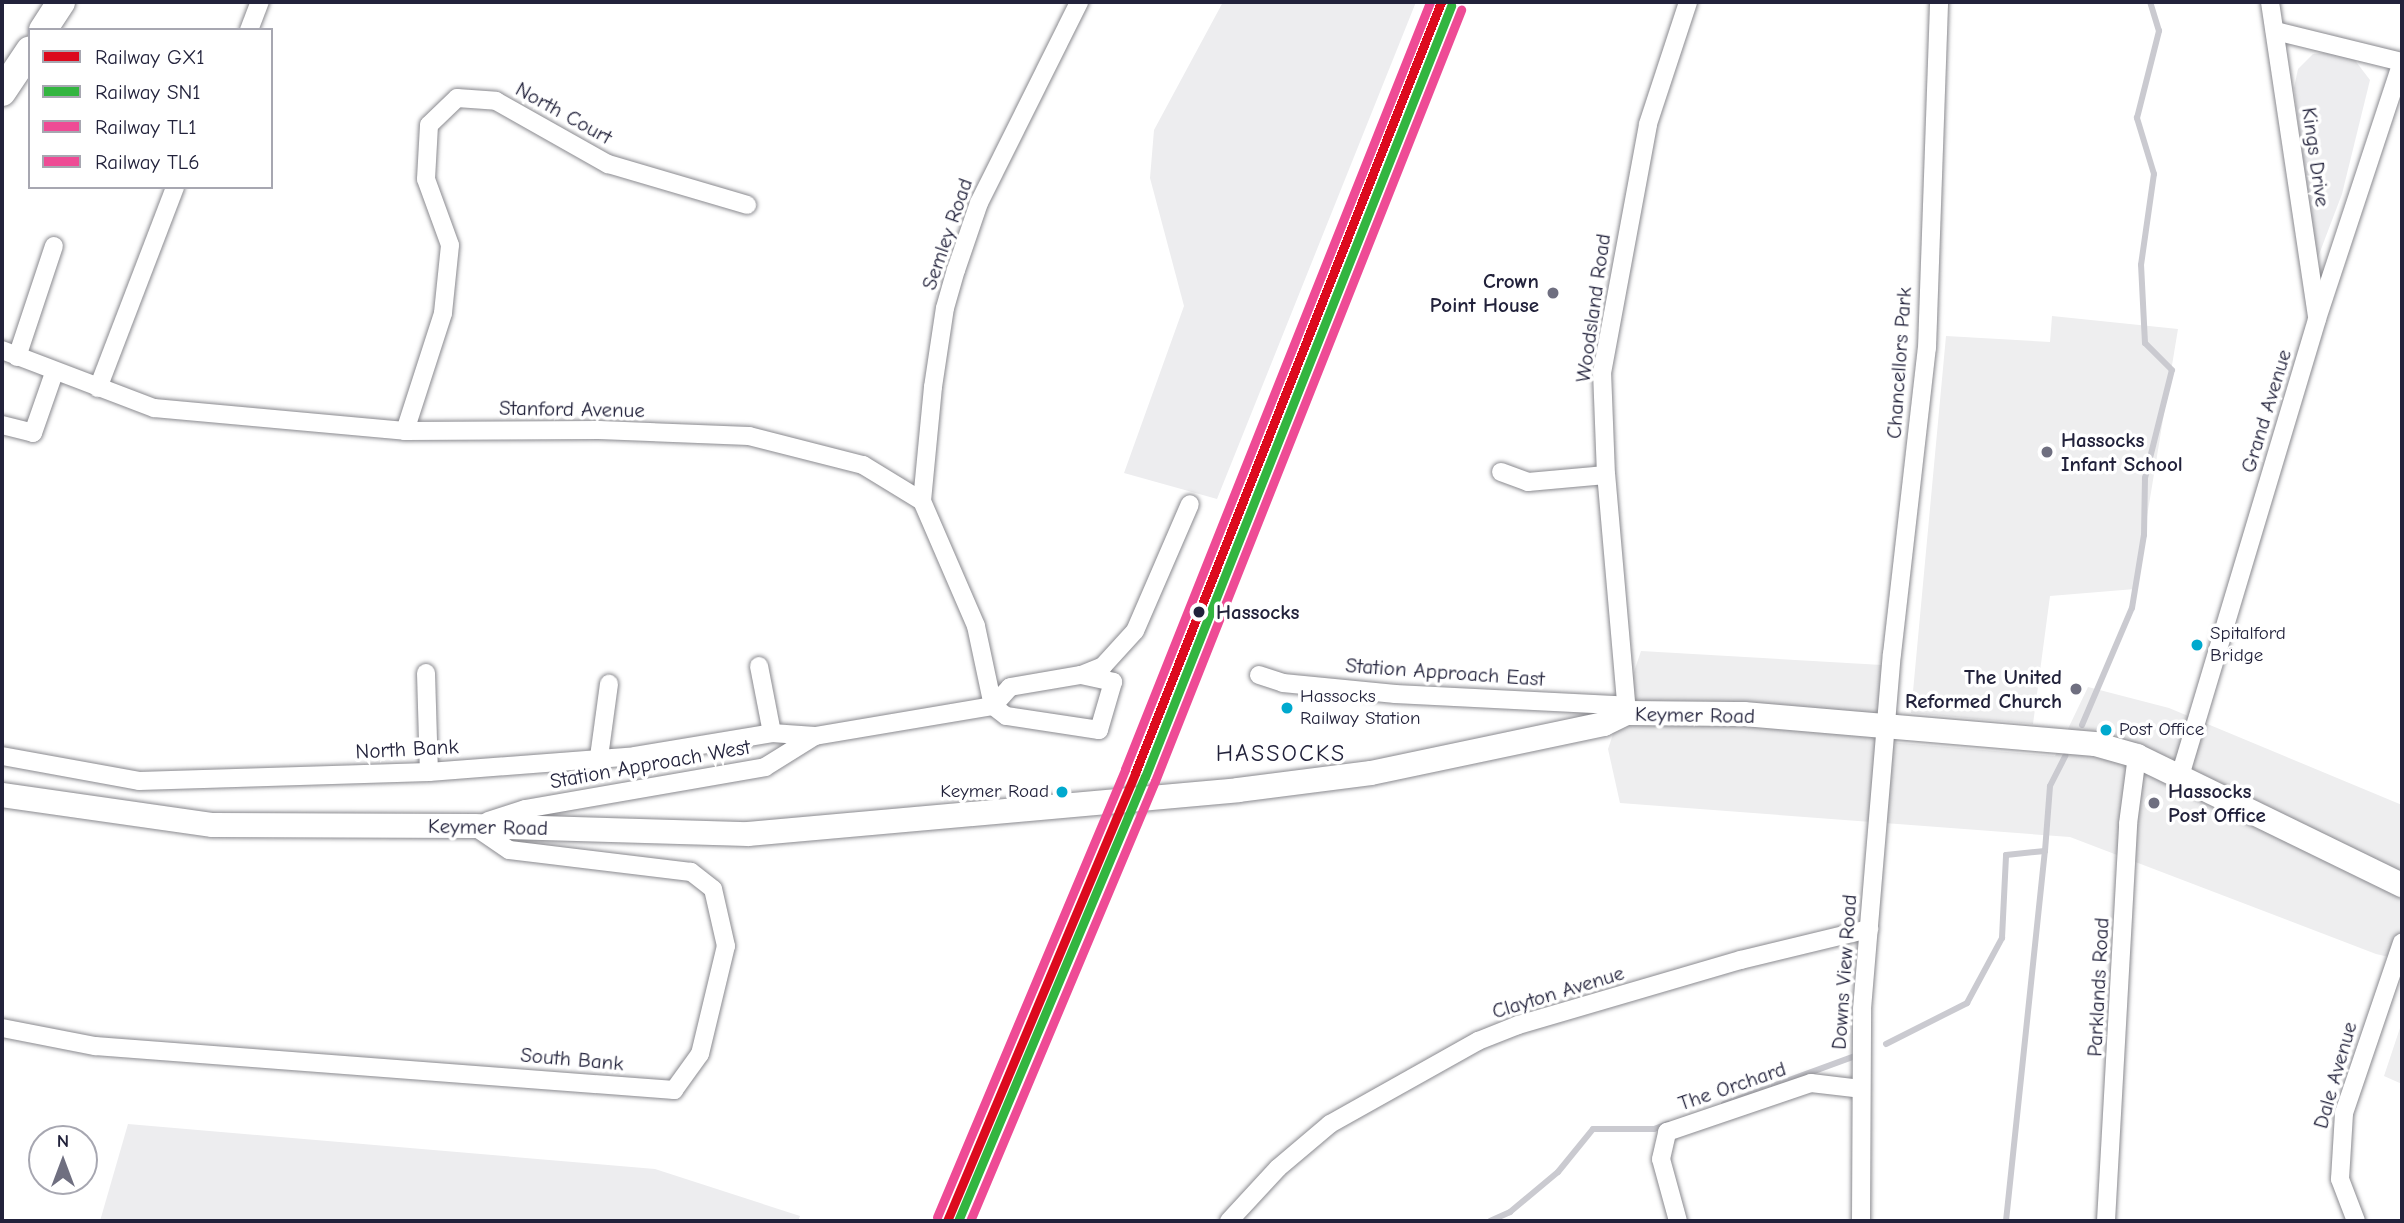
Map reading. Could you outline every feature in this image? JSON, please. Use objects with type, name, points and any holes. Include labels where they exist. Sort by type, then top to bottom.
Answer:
[{"type":"main road","points":[[44,28],[61,2]]},
{"type":"main road","points":[[2,92],[28,53]]},
{"type":"main road","name":"Keymer Road","points":[[2,795],[212,825],[474,826],[748,834],[1238,790],[1431,762],[1604,724],[1628,713],[1744,714],[2076,740],[2137,756],[2402,885]]},
{"type":"street","points":[[249,28],[261,2]]},
{"type":"street","name":"Semley Road","points":[[922,501],[933,387],[945,308],[956,270],[979,202],[1079,2]]},
{"type":"street","name":"Woodsland Road","points":[[1628,713],[1606,475],[1602,373],[1648,124],[1688,2]]},
{"type":"street","name":"Chancellors Park","points":[[1887,727],[1927,348],[1939,2]]},
{"type":"street","name":"Kings Drive","points":[[2270,2],[2317,319]]},
{"type":"street","points":[[2274,31],[2402,62]]},
{"type":"street","name":"Grand Avenue","points":[[2180,776],[2317,319],[2402,62]]},
{"type":"street","name":"North Court","points":[[405,431],[443,313],[450,245],[426,179],[429,125],[457,98],[496,101],[608,164],[747,205]]},
{"type":"street","points":[[98,388],[174,189]]},
{"type":"street","points":[[9,353],[54,246]]},
{"type":"street","name":"Stanford Avenue","points":[[9,353],[54,373],[153,408],[405,431],[599,430],[750,436],[863,465],[922,501]]},
{"type":"street","points":[[2,425],[33,433],[54,373]]},
{"type":"street","points":[[1501,472],[1528,482],[1606,475]]},
{"type":"street","points":[[922,501],[976,626],[993,706]]},
{"type":"street","points":[[1081,675],[1103,666],[1135,631],[1190,504]]},
{"type":"street","points":[[759,666],[772,733]]},
{"type":"street","points":[[426,673],[429,772]]},
{"type":"street","name":"Station Approach West","points":[[474,826],[525,809],[765,767],[815,736],[993,706],[1010,687],[1081,675],[1113,682],[1100,730],[1006,716],[993,706]]},
{"type":"street","name":"Station Approach East","points":[[1259,675],[1283,683],[1395,694],[1614,705],[1628,713]]},
{"type":"street","points":[[599,757],[609,684]]},
{"type":"street","name":"Downs View Road","points":[[1861,1221],[1861,1089],[1868,929],[1887,727]]},
{"type":"street","name":"North Bank","points":[[2,756],[139,781],[429,772],[635,756],[772,733],[815,736]]},
{"type":"street","name":"Parklands Road","points":[[2106,1221],[2128,824],[2137,756]]},
{"type":"street","name":"South Bank","points":[[2,1028],[95,1046],[674,1090],[700,1054],[726,946],[713,889],[691,872],[509,850],[474,826]]},
{"type":"street","name":"Clayton Avenue","points":[[1229,1221],[1278,1168],[1330,1124],[1478,1041],[1518,1025],[1754,957],[1868,929]]},
{"type":"street","name":"Dale Avenue","points":[[2356,1221],[2340,1179],[2342,1125],[2354,1077],[2402,943]]},
{"type":"street","name":"The Orchard","points":[[1678,1221],[1661,1159],[1667,1132],[1811,1083],[1861,1089]]},
{"type":"shaded area","points":[[1223,2],[1416,2],[1217,499],[1124,473],[1184,306],[1150,178],[1154,130]]},
{"type":"shaded area","points":[[2330,52],[2354,59],[2370,80],[2342,194],[2315,265],[2294,88],[2298,69],[2313,54]]},
{"type":"shaded area","name":"Hassocks Infant School","points":[[2052,316],[2178,329],[2135,589],[2050,596],[2033,724],[1911,713],[1946,336],[2050,342]]},
{"type":"shaded area","points":[[1641,651],[1882,665],[1877,741],[2055,756],[2088,687],[2169,708],[2402,805],[2402,960],[2376,954],[2070,837],[1620,803],[1608,749]]},
{"type":"shaded area","points":[[2402,1022],[2402,1084],[2384,1076]]},
{"type":"shaded area","points":[[128,1124],[655,1169],[800,1216],[798,1221],[100,1221]]},
{"type":"waterway","points":[[2082,725],[2132,608],[2144,535],[2145,478],[2172,370],[2145,343],[2141,265],[2154,174],[2137,118],[2159,31],[2150,2]]},
{"type":"waterway","points":[[1886,1044],[1967,1003],[2002,938],[2006,855],[2045,851],[2050,786],[2065,756]]},
{"type":"waterway","points":[[2006,1221],[2045,851]]},
{"type":"waterway","points":[[1724,1104],[1855,1056]]},
{"type":"waterway","points":[[1490,1221],[1510,1212],[1558,1172],[1593,1129],[1654,1129],[1668,1124]]},
{"type":"rail line","name":"TL1","points":[[937,1217],[1125,769],[1430,2]]},
{"type":"rail line","name":"GX1","points":[[947,1221],[1135,773],[1441,2]]},
{"type":"rail line","name":"SN1","points":[[958,1221],[1145,777],[1451,6]]},
{"type":"rail line","name":"TL6","points":[[970,1221],[1155,781],[1461,10]]},
{"type":"place","name":"Crown Point House","points":[[1553,293]]},
{"type":"place","name":"Hassocks Infant School","points":[[2047,452]]},
{"type":"place","name":"Hassocks","points":[[1199,612]]},
{"type":"place","name":"Spitalford Bridge","points":[[2197,645]]},
{"type":"place","name":"The United Reformed Church","points":[[2076,689]]},
{"type":"place","name":"Hassocks Railway Station","points":[[1287,708]]},
{"type":"place","name":"Post Office","points":[[2106,730]]},
{"type":"place","name":"Keymer Road","points":[[1062,792]]},
{"type":"place","name":"Hassocks Post Office","points":[[2154,803]]},
{"type":"district","name":"HASSOCKS","points":[[1281,754]]}]
